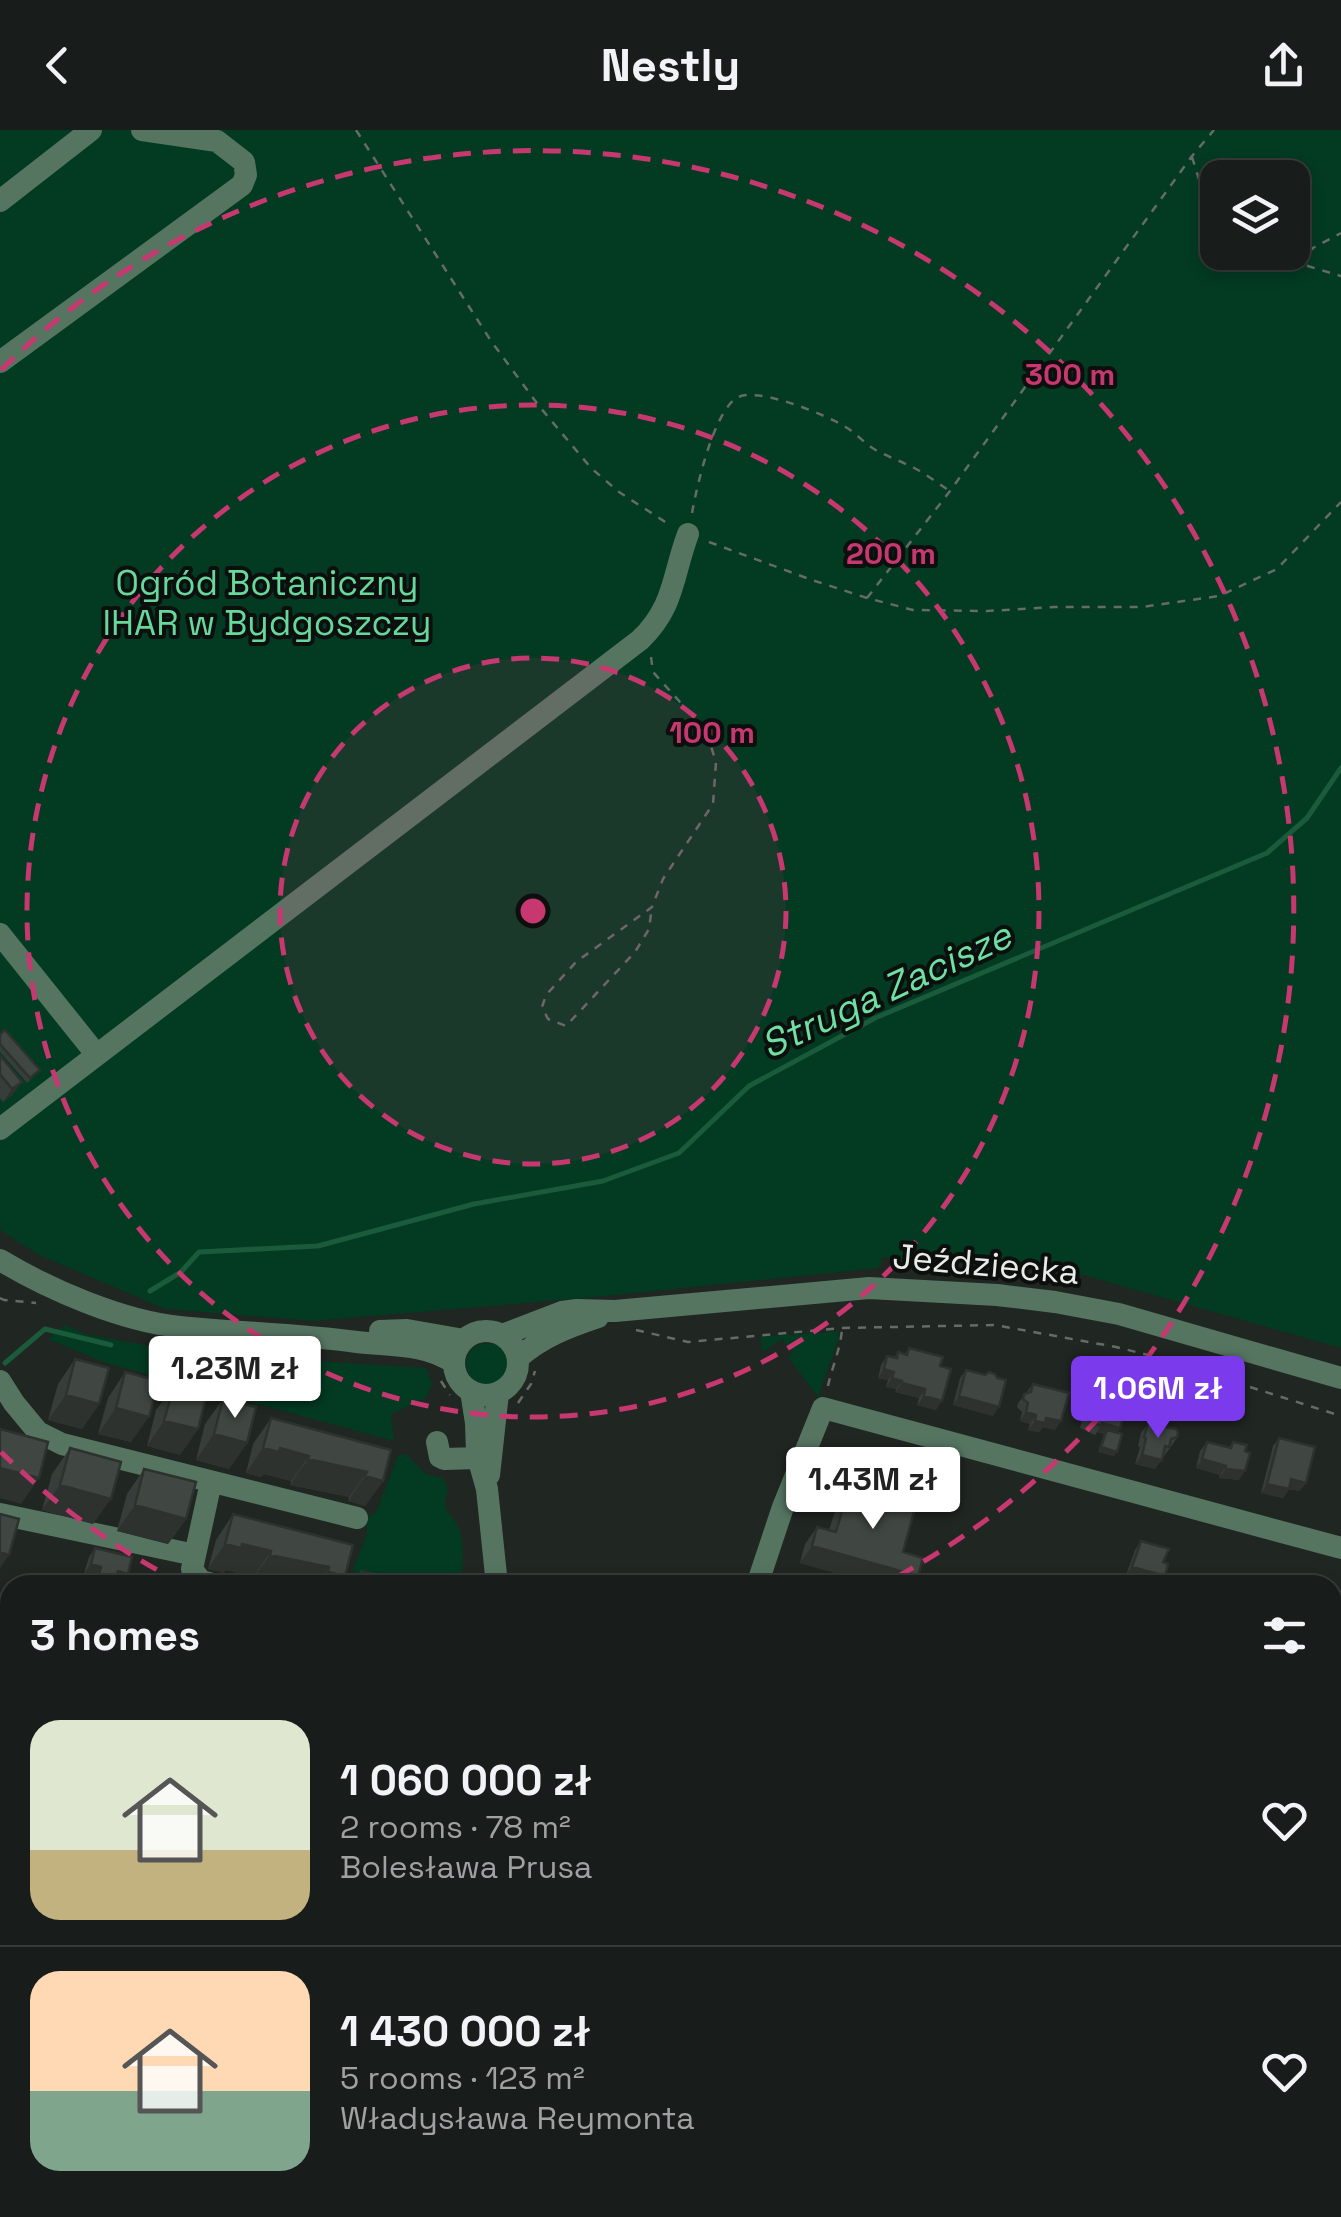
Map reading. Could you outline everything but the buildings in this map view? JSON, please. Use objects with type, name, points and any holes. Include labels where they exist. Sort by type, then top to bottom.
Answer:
[{"type":"street","points":[[0,202],[91,130]]},
{"type":"street","points":[[0,362],[242,186],[246,175],[244,162],[217,140],[142,130]]},
{"type":"street","points":[[0,1129],[640,640],[667,605],[688,534]]},
{"type":"street","points":[[0,934],[96,1054]]},
{"type":"street","points":[[0,1260],[84,1301],[176,1327],[338,1338],[419,1349],[446,1358],[446,1369]]},
{"type":"street","name":"Jeździecka","points":[[526,1364],[532,1345],[548,1335],[622,1320],[869,1288],[998,1295],[1120,1314],[1341,1378]]},
{"type":"street","name":"Jeździecka","points":[[464,1340],[480,1332],[502,1335],[576,1310],[622,1320]]},
{"type":"street","points":[[338,1338],[407,1330],[464,1340],[446,1369]]},
{"type":"street","points":[[463,1397],[498,1393],[526,1364],[502,1335]]},
{"type":"street","points":[[446,1369],[462,1384],[487,1488],[497,1575]]},
{"type":"street","points":[[0,1380],[7,1409],[62,1444],[356,1518]]},
{"type":"street","points":[[487,1488],[498,1393]]},
{"type":"street","points":[[759,1575],[824,1408],[1341,1548]]},
{"type":"street","points":[[437,1442],[444,1459],[478,1458]]},
{"type":"street","points":[[196,1575],[192,1569],[211,1482]]},
{"type":"street","points":[[0,1514],[195,1555]]},
{"type":"path","points":[[356,130],[491,341],[539,406],[590,468],[619,492],[688,534],[812,580],[913,610],[1142,607],[1219,596],[1277,569],[1341,502]]},
{"type":"path","points":[[866,598],[950,491],[1214,130]]},
{"type":"path","points":[[1192,156],[1200,182]]},
{"type":"path","points":[[1310,251],[1341,233]]},
{"type":"path","points":[[1310,268],[1341,276]]},
{"type":"path","points":[[688,534],[699,473],[721,419],[740,396],[790,402],[828,417],[872,448],[920,471],[950,491]]},
{"type":"path","points":[[652,908],[576,962],[546,994],[542,1007],[548,1019],[566,1026],[635,952],[649,929],[662,879],[713,804],[716,762],[706,731],[652,672],[654,626]]},
{"type":"path","points":[[622,1320],[688,1342],[842,1328],[995,1325],[1156,1357],[1341,1416]]},
{"type":"path","points":[[824,1408],[832,1365],[842,1342],[842,1328]]},
{"type":"path","points":[[494,1424],[504,1424],[531,1384],[526,1364]]},
{"type":"path","points":[[446,1369],[444,1388],[463,1397]]},
{"type":"green space","name":"Ogród Botaniczny IHAR w Bydgoszczy","points":[[0,130],[1341,130],[1341,1348],[1083,1275],[1001,1260],[883,1257],[878,1268],[313,1321],[165,1309],[37,1254],[0,1230]]},
{"type":"green space","points":[[65,1325],[85,1334],[186,1353],[426,1368],[432,1384],[426,1398],[391,1414],[394,1441],[106,1363],[48,1339]]},
{"type":"green space","points":[[839,1331],[818,1397],[788,1357],[793,1353],[782,1339],[763,1352],[760,1337]]},
{"type":"green space","points":[[487,1343],[502,1349],[508,1364],[502,1379],[487,1385],[472,1379],[466,1364],[472,1349]]},
{"type":"green space","points":[[407,1455],[426,1474],[443,1478],[448,1489],[446,1508],[460,1532],[460,1575],[356,1575],[353,1569],[367,1534],[367,1518],[376,1512],[398,1456]]},
{"type":"waterway","name":"Struga Zacisze","points":[[150,1291],[181,1272],[199,1252],[318,1246],[474,1204],[603,1181],[679,1153],[749,1086],[875,1018],[1267,853],[1307,818],[1341,768]]},
{"type":"waterway","name":"Struga Zacisze","points":[[5,1363],[45,1329],[111,1345]]}]
